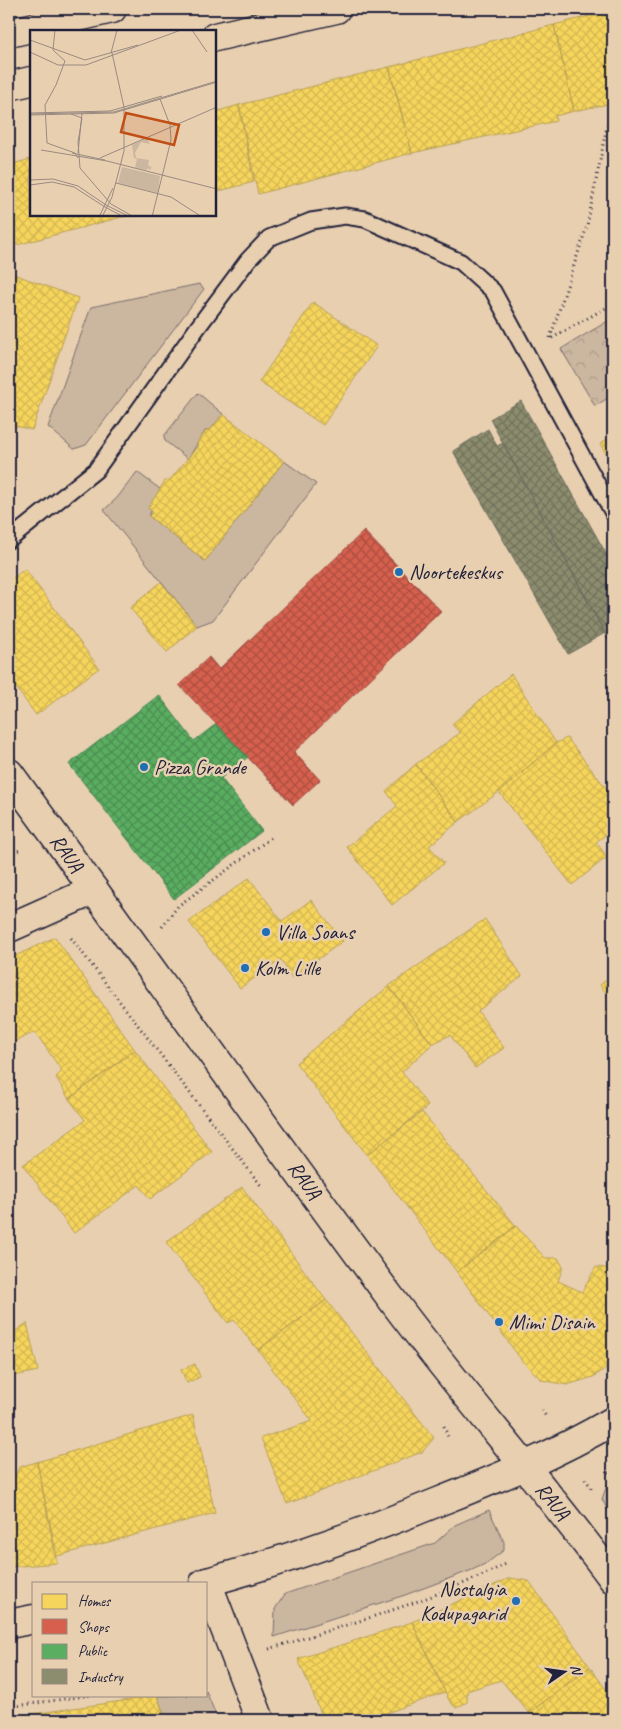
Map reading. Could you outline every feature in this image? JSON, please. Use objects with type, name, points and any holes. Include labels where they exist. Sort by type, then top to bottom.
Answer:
[{"type":"street","points":[[216,37],[336,9]]},
{"type":"street","points":[[9,33],[96,11]]},
{"type":"street","points":[[9,86],[30,80]]},
{"type":"street","name":"RAUA","points":[[9,773],[394,1302],[525,1467],[566,1515],[613,1579]]},
{"type":"street","points":[[9,928],[94,890]]},
{"type":"street","points":[[206,1582],[363,1533],[525,1467],[567,1448],[613,1420]]},
{"type":"street","points":[[208,1587],[260,1720]]},
{"type":"street","points":[[9,1624],[32,1619]]},
{"type":"lane","points":[[9,540],[96,470],[248,260],[269,238],[311,221],[345,216],[365,219],[461,262],[493,291],[613,513]]},
{"type":"path","points":[[550,339],[587,226],[608,121]]},
{"type":"path","points":[[527,352],[613,304]]},
{"type":"path","points":[[162,927],[178,906],[272,837]]},
{"type":"path","points":[[9,855],[20,850]]},
{"type":"path","points":[[608,1472],[613,1476]]},
{"type":"path","points":[[237,1659],[408,1605],[477,1578],[508,1563]]},
{"type":"path","points":[[9,1707],[85,1696]]},
{"type":"green space","points":[[199,284],[204,289],[86,445],[74,449],[48,427],[91,307]]},
{"type":"green space","points":[[613,318],[613,395],[595,406],[561,349]]},
{"type":"green space","points":[[198,393],[223,414],[211,429],[205,431],[188,459],[165,441],[164,436]]},
{"type":"green space","points":[[284,461],[316,484],[213,620],[197,626],[104,510],[117,498],[137,472],[160,489],[149,516],[205,561]]},
{"type":"green space","points":[[613,1481],[613,1521],[602,1499],[607,1485]]},
{"type":"green space","points":[[489,1510],[504,1542],[504,1550],[487,1563],[405,1595],[274,1637],[275,1609],[285,1594],[435,1543],[455,1525]]},
{"type":"green space","points":[[157,1696],[208,1696],[218,1720],[166,1720]]},
{"type":"building: Homes","points":[[613,10],[613,103],[574,111],[554,25]]},
{"type":"building: Homes","points":[[554,25],[574,111],[555,116],[556,121],[412,153],[389,67]]},
{"type":"building: Homes","points":[[389,67],[412,153],[258,194],[239,105]]},
{"type":"building: Homes","points":[[239,105],[254,182],[216,192],[216,112]]},
{"type":"building: Homes","points":[[30,159],[30,216],[125,216],[9,247],[9,165]]},
{"type":"building: Homes","points":[[9,264],[11,273],[78,298],[32,430],[9,424]]},
{"type":"building: Homes","points":[[313,302],[377,346],[323,425],[259,382]]},
{"type":"building: Homes","points":[[223,414],[284,461],[205,561],[149,516],[153,512],[148,508],[165,481],[170,480],[197,447],[198,441],[206,431],[211,429]]},
{"type":"building: Homes","points":[[613,436],[613,464],[600,444]]},
{"type":"building: Homes","points":[[25,569],[99,668],[36,715],[9,678],[9,581]]},
{"type":"building: Homes","points":[[161,582],[197,626],[167,652],[130,608]]},
{"type":"building: Homes","points":[[511,674],[556,743],[499,792],[458,822],[416,764],[460,733],[452,724]]},
{"type":"building: Homes","points":[[567,738],[613,797],[613,829],[596,842],[607,857],[572,885],[499,792],[556,743]]},
{"type":"building: Homes","points":[[416,764],[458,822],[429,846],[444,863],[392,905],[347,847],[397,806],[386,791]]},
{"type":"building: Homes","name":"Villa Soans","points":[[249,878],[282,921],[311,900],[343,941],[292,978],[281,960],[240,988],[189,922]]},
{"type":"building: Homes","points":[[485,919],[522,976],[478,1011],[504,1048],[475,1068],[450,1035],[432,1044],[389,986]]},
{"type":"building: Homes","points":[[55,937],[135,1050],[69,1099],[56,1077],[62,1071],[35,1032],[9,1044],[9,959]]},
{"type":"building: Homes","points":[[613,975],[613,1002],[600,985]]},
{"type":"building: Homes","points":[[389,986],[432,1044],[402,1072],[428,1106],[367,1155],[296,1063]]},
{"type":"building: Homes","points":[[613,1005],[613,1029],[607,1019],[607,1010]]},
{"type":"building: Homes","points":[[135,1050],[212,1152],[150,1199],[139,1185],[74,1233],[23,1165],[85,1120],[69,1099]]},
{"type":"building: Homes","points":[[422,1112],[516,1226],[457,1272],[367,1155]]},
{"type":"building: Homes","points":[[242,1187],[326,1300],[258,1350],[234,1320],[228,1323],[166,1242]]},
{"type":"building: Homes","points":[[516,1226],[545,1258],[558,1258],[563,1267],[558,1281],[582,1292],[596,1267],[613,1269],[613,1364],[593,1377],[567,1385],[542,1380],[523,1362],[457,1272]]},
{"type":"building: Homes","points":[[326,1300],[434,1438],[422,1452],[287,1504],[261,1438],[312,1421],[258,1350]]},
{"type":"building: Homes","points":[[27,1323],[38,1371],[9,1377],[9,1336]]},
{"type":"building: Homes","points":[[195,1364],[200,1377],[187,1383],[181,1370]]},
{"type":"building: Homes","points":[[193,1415],[215,1513],[57,1556],[37,1462]]},
{"type":"building: Homes","points":[[37,1462],[57,1563],[9,1567],[9,1485],[12,1484],[19,1467]]},
{"type":"building: Homes","points":[[510,1578],[529,1581],[590,1667],[529,1713],[501,1680],[467,1691],[467,1702],[456,1708],[450,1702],[412,1622]]},
{"type":"building: Homes","points":[[412,1622],[445,1692],[367,1720],[324,1720],[298,1659]]},
{"type":"building: Homes","points":[[590,1667],[613,1699],[613,1720],[535,1720],[529,1713]]},
{"type":"building: Homes","points":[[157,1696],[166,1720],[33,1720],[32,1714]]},
{"type":"building: Shops","points":[[364,531],[441,611],[294,752],[320,780],[293,805],[179,685],[209,657],[219,669]]},
{"type":"building: Public","points":[[159,695],[194,741],[216,724],[248,757],[221,778],[262,831],[174,899],[69,764]]},
{"type":"building: Industry","points":[[521,401],[613,566],[613,649],[490,419]]},
{"type":"building: Industry","points":[[488,429],[497,446],[503,443],[605,633],[568,654],[453,451]]},
{"type":"place","name":"Noortekeskus","points":[[399,572]]},
{"type":"place","name":"Pizza Grande","points":[[144,767]]},
{"type":"place","name":"Villa Soans","points":[[266,932]]},
{"type":"place","name":"Kolm Lille","points":[[245,968]]},
{"type":"place","name":"Mimi Disain","points":[[499,1322]]},
{"type":"place","name":"Nostalgia Kodupagarid","points":[[516,1601]]}]
